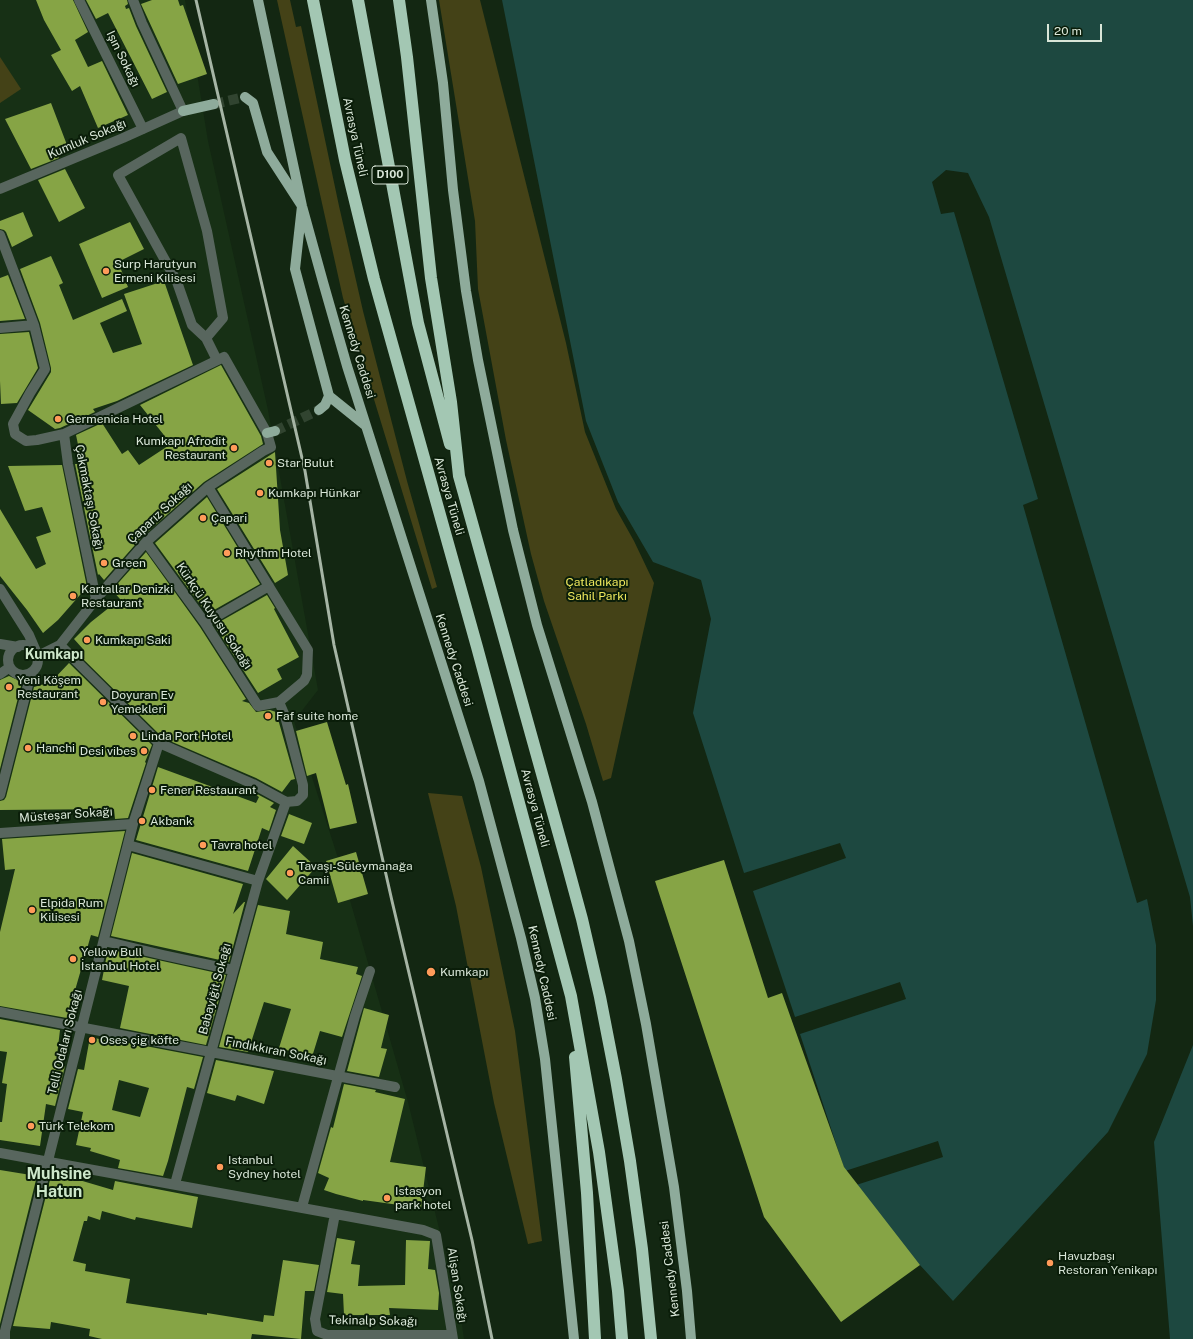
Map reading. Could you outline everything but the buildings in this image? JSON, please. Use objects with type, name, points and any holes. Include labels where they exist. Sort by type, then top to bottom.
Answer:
[{"type":"highway","name":"Avrasya Tüneli","points":[[313,0],[345,160],[374,279],[478,648],[571,996]]},
{"type":"highway","name":"Avrasya Tüneli","points":[[358,0],[418,323],[459,476]]},
{"type":"highway","points":[[399,0],[407,58],[431,278],[451,402],[459,476],[582,919],[600,997],[631,1168],[642,1249],[651,1339]]},
{"type":"highway","points":[[571,996],[587,1193],[595,1339]]},
{"type":"highway","points":[[571,996],[599,1152],[617,1284],[622,1339]]},
{"type":"main road","name":"Kennedy Caddesi","points":[[258,0],[302,206],[344,358],[479,781],[521,938],[535,998],[545,1059],[574,1339]]},
{"type":"main road","name":"Kennedy Caddesi","points":[[431,0],[443,83],[454,198],[466,291],[478,360],[513,530],[537,625],[592,802],[629,941],[646,1024],[674,1186],[687,1291],[691,1339]]},
{"type":"main road","points":[[245,97],[253,103],[267,152],[302,206],[295,269],[329,396],[365,425]]},
{"type":"main road","points":[[183,111],[214,104]]},
{"type":"main road","points":[[319,410],[325,405],[329,396]]},
{"type":"street","name":"Işın Sokağı","points":[[80,0],[143,129]]},
{"type":"street","points":[[133,0],[142,23],[183,111]]},
{"type":"street","name":"Kumluk Sokağı","points":[[0,189],[183,111]]},
{"type":"street","points":[[206,338],[223,318],[207,231],[181,138],[118,175],[176,282],[192,325],[206,338],[221,358]]},
{"type":"street","points":[[0,235],[34,325],[45,369],[13,424],[15,434],[26,441],[64,434]]},
{"type":"street","points":[[0,328],[34,325]]},
{"type":"street","name":"Çakmaktaşı Sokağı","points":[[96,599],[68,464],[64,434],[221,358]]},
{"type":"street","name":"Çaparız Sokağı","points":[[38,656],[60,645],[96,599],[146,542],[208,486],[271,447],[271,432],[221,358]]},
{"type":"street","points":[[60,645],[159,743],[253,784],[286,802],[297,802],[303,795],[303,785],[285,716],[279,702],[304,681],[307,675],[308,650],[208,486]]},
{"type":"street","name":"Kürkçü Kuyusu Sokağı","points":[[146,542],[205,623],[258,706],[279,702]]},
{"type":"street","points":[[205,623],[268,586]]},
{"type":"street","points":[[0,589],[29,635],[38,656],[37,666],[31,673],[0,795]]},
{"type":"street","points":[[0,644],[18,647],[28,646],[36,652],[38,656]]},
{"type":"street","points":[[18,647],[11,653],[9,662],[10,667],[17,674],[27,675],[31,673]]},
{"type":"street","points":[[0,674],[10,667]]},
{"type":"street","name":"Telli Odaları Sokağı","points":[[3,1333],[48,1162],[133,824],[159,743]]},
{"type":"street","name":"Babayiğit Sokağı","points":[[175,1184],[258,881],[286,802]]},
{"type":"street","name":"Müsteşar Sokağı","points":[[0,833],[133,824]]},
{"type":"street","points":[[128,845],[258,881]]},
{"type":"street","points":[[104,941],[233,970]]},
{"type":"street","points":[[302,1207],[355,1016],[370,972]]},
{"type":"street","name":"Fındıkkıran Sokağı","points":[[0,1012],[395,1087]]},
{"type":"street","points":[[0,1153],[335,1214]]},
{"type":"street","name":"Alişan Sokağı","points":[[335,1214],[423,1230],[436,1235],[452,1337]]},
{"type":"street","name":"Tekinalp Sokağı","points":[[335,1214],[315,1319],[316,1331],[327,1335],[452,1337]]},
{"type":"shaded area","points":[[0,0],[185,0],[208,141],[268,410],[318,690],[294,721],[337,855],[408,1102],[461,1318],[464,1339],[0,1339]]},
{"type":"green space","points":[[277,0],[290,0],[296,27],[301,26],[363,311],[407,481],[437,587],[432,589],[343,298]]},
{"type":"green space","name":"Çatladıkapı Sahil Parkı","points":[[439,0],[480,0],[566,343],[585,432],[616,509],[634,541],[654,583],[611,778],[603,781],[586,724],[544,601],[531,554],[506,440],[478,289],[475,221]]},
{"type":"green space","points":[[0,57],[21,89],[0,103]]},
{"type":"green space","points":[[428,793],[462,796],[481,867],[515,1031],[542,1241],[528,1244],[494,1103],[456,906]]},
{"type":"water","points":[[502,0],[1193,0],[1193,926],[1190,897],[989,217],[968,173],[946,170],[932,182],[941,214],[954,212],[1038,499],[1023,505],[1137,903],[1147,899],[1156,945],[1156,1000],[1147,1054],[1108,1132],[953,1301],[850,1189],[850,1187],[943,1157],[938,1141],[845,1171],[800,1034],[906,999],[900,982],[795,1017],[753,891],[846,858],[840,843],[744,873],[693,713],[711,619],[701,580],[653,562],[618,502],[586,421]]},
{"type":"water","points":[[1193,1045],[1193,1339],[1170,1339],[1154,1142]]},
{"type":"tunnel","points":[[214,104],[245,97]]},
{"type":"tunnel","points":[[275,431],[319,410]]},
{"type":"railway","points":[[196,0],[305,471],[334,645],[392,901],[472,1240],[492,1339]]},
{"type":"place","name":"Surp Harutyun Ermeni Kilisesi","points":[[106,271]]},
{"type":"place","name":"Germenicia Hotel","points":[[58,419]]},
{"type":"place","name":"Kumkapı Afrodit Restaurant","points":[[234,448]]},
{"type":"place","name":"Star Bulut","points":[[269,463]]},
{"type":"place","name":"Kumkapı Hünkar","points":[[260,493]]},
{"type":"place","name":"Çapari","points":[[203,518]]},
{"type":"place","name":"Rhythm Hotel","points":[[227,553]]},
{"type":"place","name":"Green","points":[[104,563]]},
{"type":"place","name":"Kartallar Denizki Restaurant","points":[[73,596]]},
{"type":"place","name":"Kumkapı Saki","points":[[87,640]]},
{"type":"place","name":"Yeni Köşem Restaurant","points":[[9,687]]},
{"type":"place","name":"Doyuran Ev Yemekleri","points":[[103,702]]},
{"type":"place","name":"Faf suite home","points":[[268,716]]},
{"type":"place","name":"Linda Port Hotel","points":[[133,736]]},
{"type":"place","name":"Hanchi","points":[[28,748]]},
{"type":"place","name":"Desi vibes","points":[[144,751]]},
{"type":"place","name":"Fener Restaurant","points":[[152,790]]},
{"type":"place","name":"Akbank","points":[[142,821]]},
{"type":"place","name":"Tavra hotel","points":[[203,845]]},
{"type":"place","name":"Tavaşı-Süleymanağa Camii","points":[[290,873]]},
{"type":"place","name":"Elpida Rum Kilisesi","points":[[32,910]]},
{"type":"place","name":"Yellow Bull İstanbul Hotel","points":[[73,959]]},
{"type":"place","name":"Kumkapı","points":[[431,972]]},
{"type":"place","name":"Oses çig köfte","points":[[92,1040]]},
{"type":"place","name":"Türk Telekom","points":[[31,1126]]},
{"type":"place","name":"Istanbul Sydney hotel","points":[[220,1167]]},
{"type":"place","name":"Istasyon park hotel","points":[[387,1198]]},
{"type":"place","name":"Havuzbaşı Restoran Yenikapı","points":[[1050,1263]]},
{"type":"district","name":"Kumkapı","points":[[54,655]]},
{"type":"district","name":"Muhsine Hatun","points":[[59,1183]]}]
